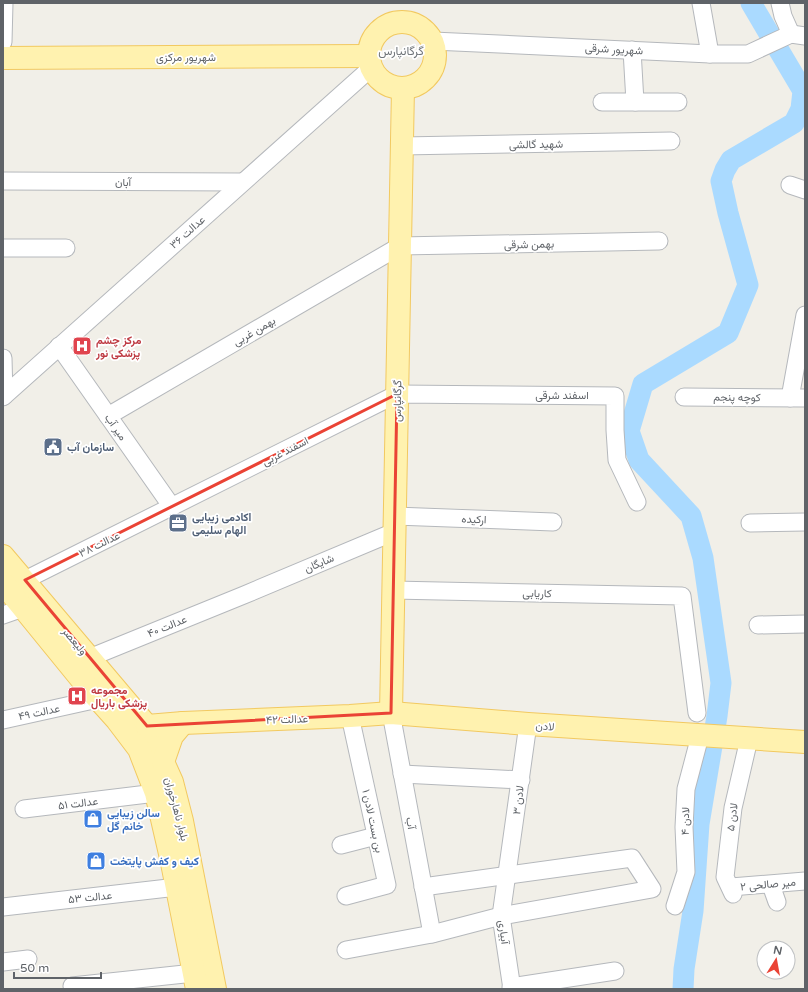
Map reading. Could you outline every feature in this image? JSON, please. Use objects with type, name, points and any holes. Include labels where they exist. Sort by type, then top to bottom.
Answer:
[{"type":"main road","points":[[401,12],[425,30],[433,41],[436,54],[434,66],[427,78],[416,85],[403,88],[390,86],[379,79],[370,62],[370,43],[378,32],[401,12]]},
{"type":"main road","name":"شهریور مرکزی","points":[[3,58],[370,62]]},
{"type":"main road","name":"گرگانپارس","points":[[390,713],[403,88]]},
{"type":"main road","name":"ولیعصر","points":[[3,556],[25,580],[147,726]]},
{"type":"main road","name":"ولیعصر","points":[[3,583],[117,720],[139,749]]},
{"type":"main road","name":"عدالت ۴۲","points":[[147,726],[390,713]]},
{"type":"main road","name":"لادن","points":[[390,713],[743,739]]},
{"type":"main road","points":[[163,762],[172,736],[183,723]]},
{"type":"main road","name":"بلوار ناهارخوران","points":[[147,726],[172,782],[182,821],[215,989]]},
{"type":"main road","points":[[743,739],[805,742]]},
{"type":"main road","name":"بلوار ناهارخوران","points":[[139,749],[156,793],[177,887],[195,981]]},
{"type":"street","points":[[3,42],[4,3]]},
{"type":"street","points":[[701,3],[710,54]]},
{"type":"street","points":[[780,3],[783,16],[798,35]]},
{"type":"street","name":"شهریور شرقی","points":[[433,41],[710,54],[748,54],[798,35]]},
{"type":"street","points":[[632,50],[635,102]]},
{"type":"street","name":"عدالت ۳۶","points":[[4,396],[242,182],[370,62]]},
{"type":"street","points":[[602,102],[678,102]]},
{"type":"street","name":"شهید گالشی","points":[[402,146],[671,141]]},
{"type":"street","name":"آبان","points":[[3,181],[242,182]]},
{"type":"street","name":"بهمن شرقی","points":[[400,246],[659,242]]},
{"type":"street","name":"بهمن غربی","points":[[108,416],[400,246]]},
{"type":"street","points":[[3,248],[66,248]]},
{"type":"street","points":[[798,398],[805,315]]},
{"type":"street","name":"میر آب","points":[[59,346],[172,507]]},
{"type":"street","points":[[3,358],[4,396]]},
{"type":"street","name":"اسفند شرقی","points":[[397,394],[615,396],[617,460],[637,502]]},
{"type":"street","name":"اسفند غربی","points":[[172,507],[397,394]]},
{"type":"street","name":"کوچه پنجم","points":[[684,397],[798,398]]},
{"type":"street","name":"عدالت ۳۸","points":[[25,580],[172,507]]},
{"type":"street","name":"ارکیده","points":[[394,524],[553,522]]},
{"type":"street","points":[[750,523],[805,522]]},
{"type":"street","name":"شایگان","points":[[244,595],[394,524]]},
{"type":"street","name":"کاریابی","points":[[393,590],[682,596],[697,713]]},
{"type":"street","name":"عدالت ۴۰","points":[[89,658],[244,595]]},
{"type":"street","points":[[3,615],[23,608]]},
{"type":"street","points":[[758,625],[805,624]]},
{"type":"street","name":"عدالت ۴۹","points":[[3,720],[98,699]]},
{"type":"street","name":"آب","points":[[390,713],[432,934]]},
{"type":"street","name":"۱ بن بست لادن","points":[[346,896],[387,885],[350,716]]},
{"type":"street","name":"۳ لادن","points":[[507,875],[528,724]]},
{"type":"street","name":"۴ لادن","points":[[675,906],[686,872],[684,827],[686,788],[700,736]]},
{"type":"street","name":"۵ لادن","points":[[732,891],[725,877],[743,739]]},
{"type":"street","points":[[402,774],[521,780]]},
{"type":"street","name":"عدالت ۵۱","points":[[24,809],[156,793]]},
{"type":"street","points":[[341,845],[376,836]]},
{"type":"street","points":[[346,950],[432,934],[502,916],[652,890],[632,858],[423,887]]},
{"type":"street","name":"آبیاری","points":[[507,875],[502,916],[511,988]]},
{"type":"street","name":"۲ میر صالحی","points":[[732,891],[805,881]]},
{"type":"street","points":[[771,885],[777,902]]},
{"type":"street","name":"عدالت ۵۳","points":[[3,907],[177,887]]},
{"type":"street","points":[[3,962],[28,959]]},
{"type":"street","points":[[511,988],[556,985],[615,971]]},
{"type":"street","points":[[72,986],[195,981]]},
{"type":"highlighted area","points":[[397,394],[391,713],[147,726],[25,580]]},
{"type":"waterway","points":[[683,989],[684,969],[693,911],[699,824],[721,683],[703,558],[691,516],[639,460],[629,431],[643,384],[728,333],[748,285],[728,213],[721,181],[731,160],[794,123],[801,109],[803,91],[751,3]]},
{"type":"place","name":"مرکز چشم پزشکی نور","points":[[82,346]]},
{"type":"place","name":"سازمان آب","points":[[53,447]]},
{"type":"place","name":"اکادمی زیبایی الهام سلیمی","points":[[178,523]]},
{"type":"place","name":"مجموعه پزشکی باریال","points":[[77,696]]},
{"type":"place","name":"سالن زیبایی خانم گل","points":[[93,819]]},
{"type":"place","name":"کیف و کفش پایتخت","points":[[96,861]]},
{"type":"district","name":"گرگانپارس","points":[[401,51]]}]
